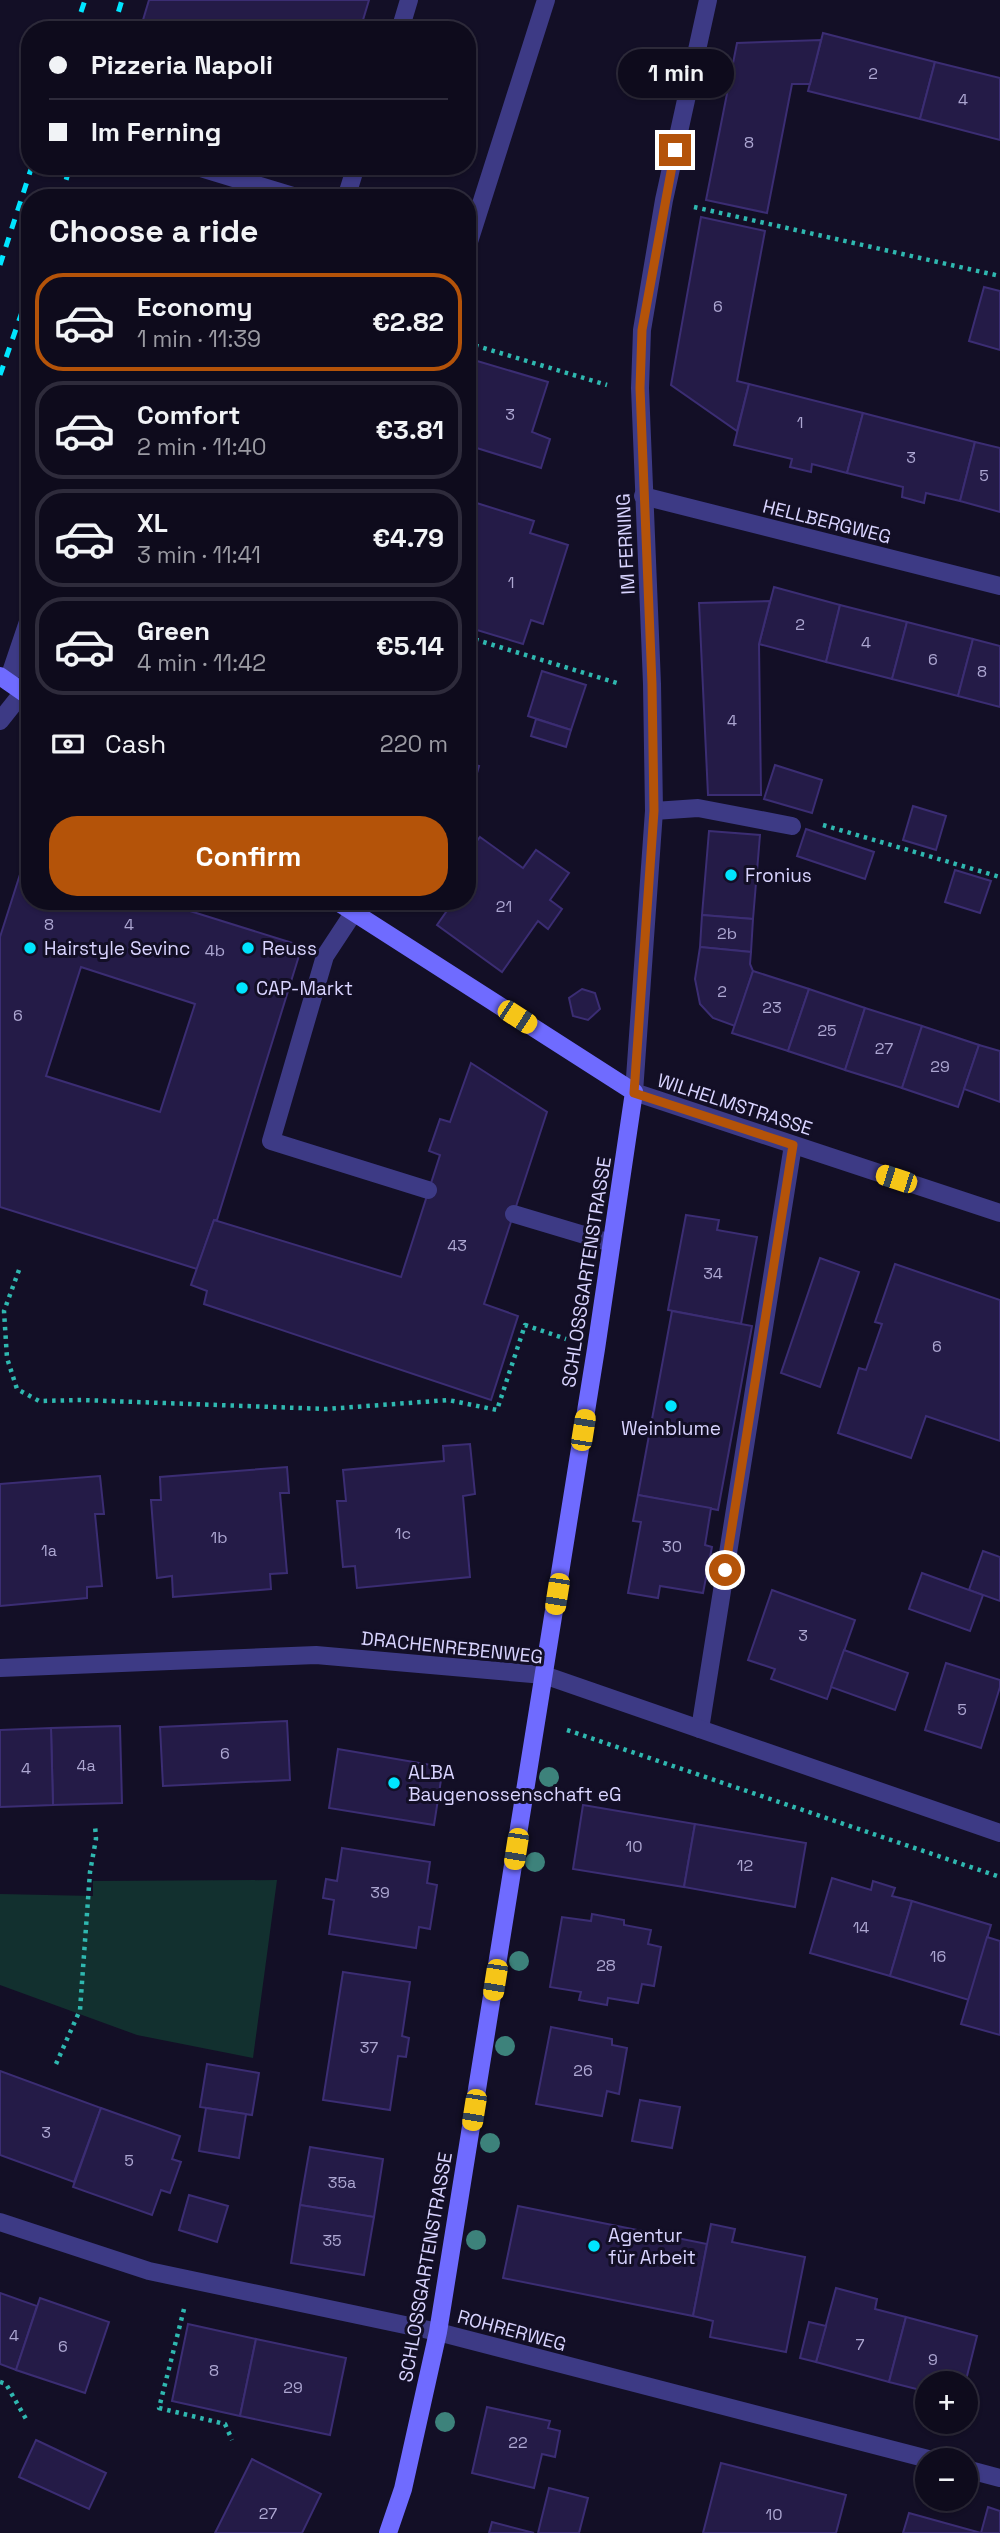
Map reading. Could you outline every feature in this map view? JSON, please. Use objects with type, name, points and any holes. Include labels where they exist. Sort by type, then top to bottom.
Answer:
[{"type":"street","points":[[403,21],[409,0]]},
{"type":"street","points":[[476,220],[546,0]]},
{"type":"street","name":"IM FERNING","points":[[634,1093],[654,811],[652,684],[640,388],[642,330],[664,200],[708,0]]},
{"type":"street","points":[[224,175],[270,189]]},
{"type":"street","name":"HELLBERGWEG","points":[[643,496],[1000,586]]},
{"type":"street","points":[[0,721],[15,686],[21,658]]},
{"type":"street","points":[[654,811],[698,808],[792,826]]},
{"type":"street","name":"WILHELMSTRASSE","points":[[351,910],[634,1093],[1000,1213]]},
{"type":"street","points":[[354,912],[325,956],[271,1140],[428,1190]]},
{"type":"street","name":"SCHLOSSGARTENSTRASSE","points":[[388,2533],[403,2489],[438,2332],[596,1349],[634,1093]]},
{"type":"street","points":[[700,1729],[793,1145]]},
{"type":"street","points":[[514,1214],[611,1243]]},
{"type":"street","name":"DRACHENREBENWEG","points":[[0,1668],[316,1655],[544,1675],[1000,1833]]},
{"type":"street","name":"ROHRERWEG","points":[[0,2222],[149,2271],[438,2332],[915,2456]]},
{"type":"street","points":[[978,2472],[1000,2478]]},
{"type":"path","points":[[664,200],[1000,276]]},
{"type":"path","points":[[476,346],[612,386],[640,388]]},
{"type":"path","points":[[476,640],[614,683],[652,684]]},
{"type":"path","points":[[792,826],[806,820],[1000,877]]},
{"type":"path","points":[[19,1270],[4,1311],[7,1358],[17,1389],[39,1402],[82,1400],[327,1409],[448,1400],[498,1410],[525,1325],[596,1349]]},
{"type":"path","points":[[536,1719],[1000,1878]]},
{"type":"path","points":[[56,2064],[80,2010],[90,1872],[96,1839],[95,1825]]},
{"type":"path","points":[[191,2280],[159,2409],[225,2424],[232,2440]]},
{"type":"path","points":[[0,2382],[6,2384],[26,2419]]},
{"type":"green space","points":[[277,1880],[253,2058],[137,2035],[0,1985],[0,1894],[93,1896],[93,1881]]},
{"type":"building","points":[[149,0],[369,0],[363,21],[143,21]]},
{"type":"building","points":[[823,33],[935,62],[920,119],[808,91]]},
{"type":"building","points":[[821,40],[810,84],[792,84],[767,213],[706,200],[737,43]]},
{"type":"building","points":[[935,62],[1000,78],[1000,140],[920,119]]},
{"type":"building","points":[[701,217],[765,231],[737,381],[749,384],[737,431],[671,385]]},
{"type":"building","points":[[984,287],[1000,291],[1000,350],[969,341]]},
{"type":"building","points":[[476,361],[548,382],[532,432],[550,439],[541,468],[476,448]]},
{"type":"building","points":[[749,384],[863,413],[847,473],[812,464],[811,472],[790,467],[792,459],[734,445]]},
{"type":"building","points":[[863,413],[975,442],[960,501],[926,493],[924,503],[902,497],[903,487],[847,473]]},
{"type":"building","points":[[975,442],[1000,448],[1000,512],[960,501]]},
{"type":"building","points":[[476,503],[534,521],[530,533],[568,545],[543,624],[531,620],[523,644],[476,630]]},
{"type":"building","points":[[774,587],[840,605],[826,662],[759,644]]},
{"type":"building","points":[[770,601],[759,644],[761,795],[708,795],[699,603]]},
{"type":"building","points":[[840,605],[907,622],[892,679],[826,662]]},
{"type":"building","points":[[907,622],[973,639],[958,696],[892,679]]},
{"type":"building","points":[[973,639],[1000,646],[1000,707],[958,696]]},
{"type":"building","points":[[542,671],[586,685],[571,730],[528,716]]},
{"type":"building","points":[[536,719],[571,730],[566,747],[531,736]]},
{"type":"building","points":[[775,765],[822,780],[812,813],[764,799]]},
{"type":"building","points":[[913,806],[946,816],[936,850],[903,840]]},
{"type":"building","points":[[806,829],[874,852],[865,879],[797,856]]},
{"type":"building","name":"Fronius","points":[[709,831],[760,835],[753,919],[702,915]]},
{"type":"building","points":[[480,837],[523,868],[536,850],[569,873],[550,900],[562,909],[548,929],[538,921],[502,972],[437,925],[447,910],[476,910],[476,842]]},
{"type":"building","points":[[955,870],[991,881],[980,913],[945,902]]},
{"type":"building","points":[[21,871],[21,910],[187,910],[302,946],[217,1220],[214,1220],[197,1269],[0,1207],[0,937]],"holes":[[[81,967],[195,1004],[160,1112],[46,1076]]]},
{"type":"building","points":[[702,915],[753,919],[751,952],[700,947]]},
{"type":"building","points":[[700,947],[751,952],[750,964],[753,971],[735,1026],[713,1018],[700,1004],[695,979]]},
{"type":"building","points":[[753,971],[809,989],[788,1051],[732,1033]]},
{"type":"building","points":[[582,989],[595,993],[600,1009],[588,1020],[573,1016],[569,998]]},
{"type":"building","points":[[809,989],[865,1008],[845,1070],[788,1051]]},
{"type":"building","points":[[865,1008],[922,1026],[902,1088],[845,1070]]},
{"type":"building","points":[[922,1026],[979,1045],[958,1107],[902,1088]]},
{"type":"building","points":[[979,1045],[1000,1051],[1000,1102],[964,1089]]},
{"type":"building","points":[[471,1063],[547,1112],[484,1304],[518,1316],[491,1400],[204,1304],[207,1291],[191,1285],[214,1220],[401,1277],[440,1155],[429,1151],[440,1119],[450,1122]]},
{"type":"building","points":[[686,1215],[719,1220],[717,1230],[757,1237],[741,1324],[668,1310]]},
{"type":"building","points":[[820,1258],[859,1272],[820,1387],[781,1373]]},
{"type":"building","points":[[895,1264],[1000,1300],[1000,1441],[926,1416],[911,1458],[838,1433],[859,1368],[866,1370],[882,1324],[875,1322]]},
{"type":"building","points":[[672,1311],[752,1326],[718,1510],[638,1495]]},
{"type":"building","points":[[470,1444],[475,1494],[463,1496],[470,1577],[357,1588],[355,1566],[343,1567],[337,1501],[346,1501],[343,1470],[444,1461],[443,1446]]},
{"type":"building","points":[[287,1467],[289,1493],[280,1493],[287,1573],[270,1574],[271,1589],[173,1597],[172,1576],[157,1578],[151,1500],[161,1500],[160,1477]]},
{"type":"building","points":[[100,1476],[104,1514],[95,1514],[102,1586],[87,1587],[87,1598],[0,1606],[0,1484]]},
{"type":"building","points":[[638,1495],[711,1508],[705,1545],[712,1547],[703,1593],[660,1586],[658,1598],[628,1593],[641,1522],[633,1521]]},
{"type":"building","points":[[983,1551],[1000,1557],[1000,1601],[969,1590]]},
{"type":"building","points":[[922,1573],[983,1595],[970,1631],[909,1609]]},
{"type":"building","points":[[772,1590],[855,1620],[827,1699],[771,1679],[775,1669],[748,1660]]},
{"type":"building","points":[[844,1650],[908,1673],[895,1710],[831,1687]]},
{"type":"building","points":[[946,1663],[1000,1680],[981,1748],[925,1730]]},
{"type":"building","points":[[287,1721],[290,1780],[163,1786],[160,1727]]},
{"type":"building","points":[[120,1726],[122,1803],[53,1805],[51,1728]]},
{"type":"building","points":[[51,1728],[53,1805],[0,1807],[0,1730]]},
{"type":"building","points":[[338,1749],[443,1767],[434,1825],[329,1808]]},
{"type":"building","points":[[583,1805],[695,1824],[684,1887],[573,1869]]},
{"type":"building","points":[[695,1824],[806,1843],[795,1907],[684,1887]]},
{"type":"building","points":[[342,1848],[430,1862],[427,1883],[437,1885],[430,1929],[419,1927],[416,1948],[329,1934],[334,1900],[323,1898],[326,1879],[337,1881]]},
{"type":"building","points":[[832,1878],[871,1890],[873,1881],[895,1888],[892,1896],[912,1901],[890,1976],[810,1953]]},
{"type":"building","points":[[912,1901],[991,1925],[969,2000],[890,1976]]},
{"type":"building","points":[[592,1914],[624,1920],[624,1925],[651,1930],[648,1944],[661,1947],[654,1986],[642,1984],[638,2003],[608,1998],[607,2005],[579,2000],[581,1992],[550,1987],[562,1917],[591,1921]]},
{"type":"building","points":[[987,1937],[1000,1941],[1000,2035],[961,2024]]},
{"type":"building","points":[[343,1972],[410,1982],[402,2036],[409,2038],[406,2057],[398,2056],[390,2110],[323,2100]]},
{"type":"building","points":[[551,2027],[612,2039],[612,2045],[627,2048],[619,2094],[607,2091],[602,2116],[536,2104]]},
{"type":"building","points":[[207,2064],[259,2073],[252,2115],[200,2107]]},
{"type":"building","points":[[0,2071],[101,2108],[74,2182],[0,2155]]},
{"type":"building","points":[[640,2100],[680,2107],[672,2148],[632,2141]]},
{"type":"building","points":[[101,2108],[180,2136],[172,2159],[181,2162],[170,2193],[161,2190],[152,2215],[73,2187]]},
{"type":"building","points":[[206,2108],[246,2114],[239,2158],[199,2151]]},
{"type":"building","points":[[310,2147],[383,2159],[374,2217],[300,2205]]},
{"type":"building","points":[[189,2195],[228,2206],[217,2242],[179,2230]]},
{"type":"building","points":[[300,2205],[374,2217],[364,2275],[291,2263]]},
{"type":"building","points":[[518,2206],[707,2244],[693,2316],[503,2278]]},
{"type":"building","points":[[711,2224],[735,2229],[732,2242],[805,2257],[786,2352],[710,2337],[713,2321],[693,2316]]},
{"type":"building","points":[[836,2288],[877,2299],[875,2309],[906,2317],[889,2382],[816,2362]]},
{"type":"building","points":[[0,2293],[37,2306],[16,2370],[0,2364]]},
{"type":"building","points":[[40,2298],[109,2322],[85,2393],[16,2370]]},
{"type":"building","points":[[906,2317],[977,2336],[968,2371],[915,2371],[915,2389],[889,2382]]},
{"type":"building","points":[[809,2322],[826,2326],[816,2362],[800,2358]]},
{"type":"building","points":[[188,2324],[256,2339],[240,2416],[172,2401]]},
{"type":"building","points":[[256,2339],[346,2358],[330,2435],[240,2416]]},
{"type":"building","points":[[487,2407],[550,2421],[548,2428],[560,2431],[555,2457],[542,2454],[534,2488],[472,2473]]},
{"type":"building","points":[[36,2440],[106,2473],[89,2509],[19,2477]]},
{"type":"building","points":[[252,2459],[321,2494],[302,2533],[215,2533]]},
{"type":"building","points":[[721,2463],[846,2495],[836,2533],[703,2533]]},
{"type":"building","points":[[549,2488],[588,2498],[579,2533],[538,2533]]},
{"type":"building","points":[[988,2507],[1000,2511],[1000,2533],[981,2533]]},
{"type":"building","points":[[909,2513],[981,2533],[903,2533]]},
{"type":"building","points":[[492,2522],[534,2533],[489,2533]]},
{"type":"railway","points":[[78,21],[85,0]]},
{"type":"railway","points":[[116,21],[122,0]]},
{"type":"railway","points":[[25,189],[29,175]]},
{"type":"railway","points":[[64,189],[67,175]]},
{"type":"railway","points":[[0,265],[21,200]]},
{"type":"railway","points":[[0,375],[21,315]]},
{"type":"place","name":"Fronius","points":[[731,875]]},
{"type":"place","name":"Hairstyle Sevinc","points":[[30,948]]},
{"type":"place","name":"Reuss","points":[[248,948]]},
{"type":"place","name":"CAP-Markt","points":[[242,988]]},
{"type":"place","name":"Weinblume","points":[[671,1406]]},
{"type":"place","name":"ALBA Baugenossenschaft eG","points":[[394,1783]]},
{"type":"place","name":"Agentur für Arbeit","points":[[594,2246]]},
{"type":"route","points":[[675,150],[642,330],[640,388],[652,684],[654,811],[634,1093],[793,1145],[725,1570]]}]
